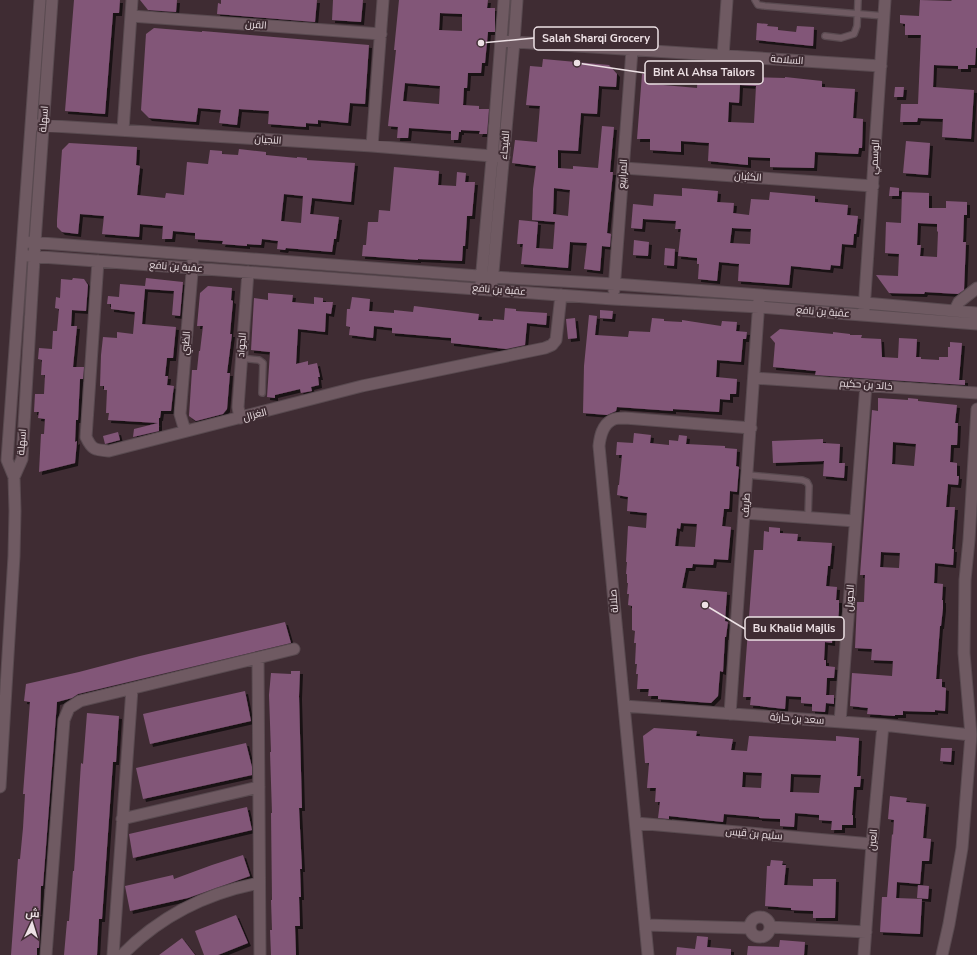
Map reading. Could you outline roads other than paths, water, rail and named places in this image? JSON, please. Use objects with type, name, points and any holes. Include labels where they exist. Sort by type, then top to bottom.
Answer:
[{"type":"street","name":"اسهلة","points":[[14,477],[8,460],[22,241],[40,0]]},
{"type":"street","name":"اسهلة","points":[[14,477],[22,459],[34,257],[52,0]]},
{"type":"street","points":[[123,130],[132,0]]},
{"type":"street","points":[[372,146],[383,0]]},
{"type":"street","name":"الفيحاء","points":[[498,157],[501,41],[504,0]]},
{"type":"street","name":"الفيحاء","points":[[486,290],[498,157],[514,42],[517,0]]},
{"type":"street","points":[[723,56],[728,0]]},
{"type":"street","name":"الوسمي","points":[[864,315],[885,0]]},
{"type":"street","name":"القرن","points":[[130,16],[380,34]]},
{"type":"street","name":"السلامة","points":[[501,41],[881,66]]},
{"type":"street","name":"المرابيع","points":[[613,299],[632,50]]},
{"type":"street","name":"النجيان","points":[[31,125],[372,146],[498,157]]},
{"type":"street","name":"الكثبان","points":[[624,168],[872,186]]},
{"type":"street","name":"عقبة بن نافع","points":[[22,241],[487,276],[615,284],[955,310],[977,313]]},
{"type":"street","name":"الظبي","points":[[185,431],[180,414],[194,253]]},
{"type":"street","name":"عقبة بن نافع","points":[[22,255],[486,290],[759,307],[977,324]]},
{"type":"street","name":"الغزال","points":[[98,261],[86,437],[90,446],[97,450],[109,451],[362,386],[545,348],[552,345],[556,340],[561,295]]},
{"type":"street","name":"الجواد","points":[[240,418],[238,406],[248,272]]},
{"type":"street","points":[[955,310],[960,302],[977,288]]},
{"type":"street","name":"طريف","points":[[730,714],[760,295]]},
{"type":"street","points":[[911,319],[912,307]]},
{"type":"street","name":"خالد بن حكيم","points":[[754,378],[977,393]]},
{"type":"street","name":"الحويل","points":[[840,722],[866,385]]},
{"type":"street","points":[[942,955],[954,899],[962,848],[971,735],[964,653],[964,594],[977,410]]},
{"type":"street","name":"صلالة","points":[[648,955],[599,446],[601,434],[605,426],[612,419],[625,418],[751,428]]},
{"type":"street","points":[[0,787],[14,556],[14,477]]},
{"type":"street","points":[[745,513],[855,521]]},
{"type":"street","points":[[46,955],[64,720],[69,708],[80,701],[294,649]]},
{"type":"street","points":[[258,658],[260,955]]},
{"type":"street","points":[[113,955],[132,689]]},
{"type":"street","name":"سعد بن حارثة","points":[[624,706],[883,725],[971,735]]},
{"type":"street","name":"العين","points":[[864,955],[883,725]]},
{"type":"street","points":[[122,819],[259,787]]},
{"type":"street","name":"سليم بن قيس","points":[[636,823],[872,844]]},
{"type":"street","points":[[122,955],[138,939],[170,916],[220,892],[260,882]]},
{"type":"street","points":[[646,925],[749,928],[753,935],[760,938],[767,934],[770,927],[866,932]]},
{"type":"lane","points":[[755,0],[758,5],[765,6],[884,16]]},
{"type":"lane","points":[[825,36],[841,38],[854,34],[857,26],[858,0]]},
{"type":"lane","points":[[241,358],[259,360],[263,363],[262,394]]},
{"type":"lane","points":[[748,475],[802,480],[807,482],[809,486],[808,518]]},
{"type":"place","name":"Salah Sharqi Grocery","points":[[481,43]]},
{"type":"place","name":"Bint Al Ahsa Tailors","points":[[577,63]]},
{"type":"place","name":"Bu Khalid Majlis","points":[[705,605]]}]
